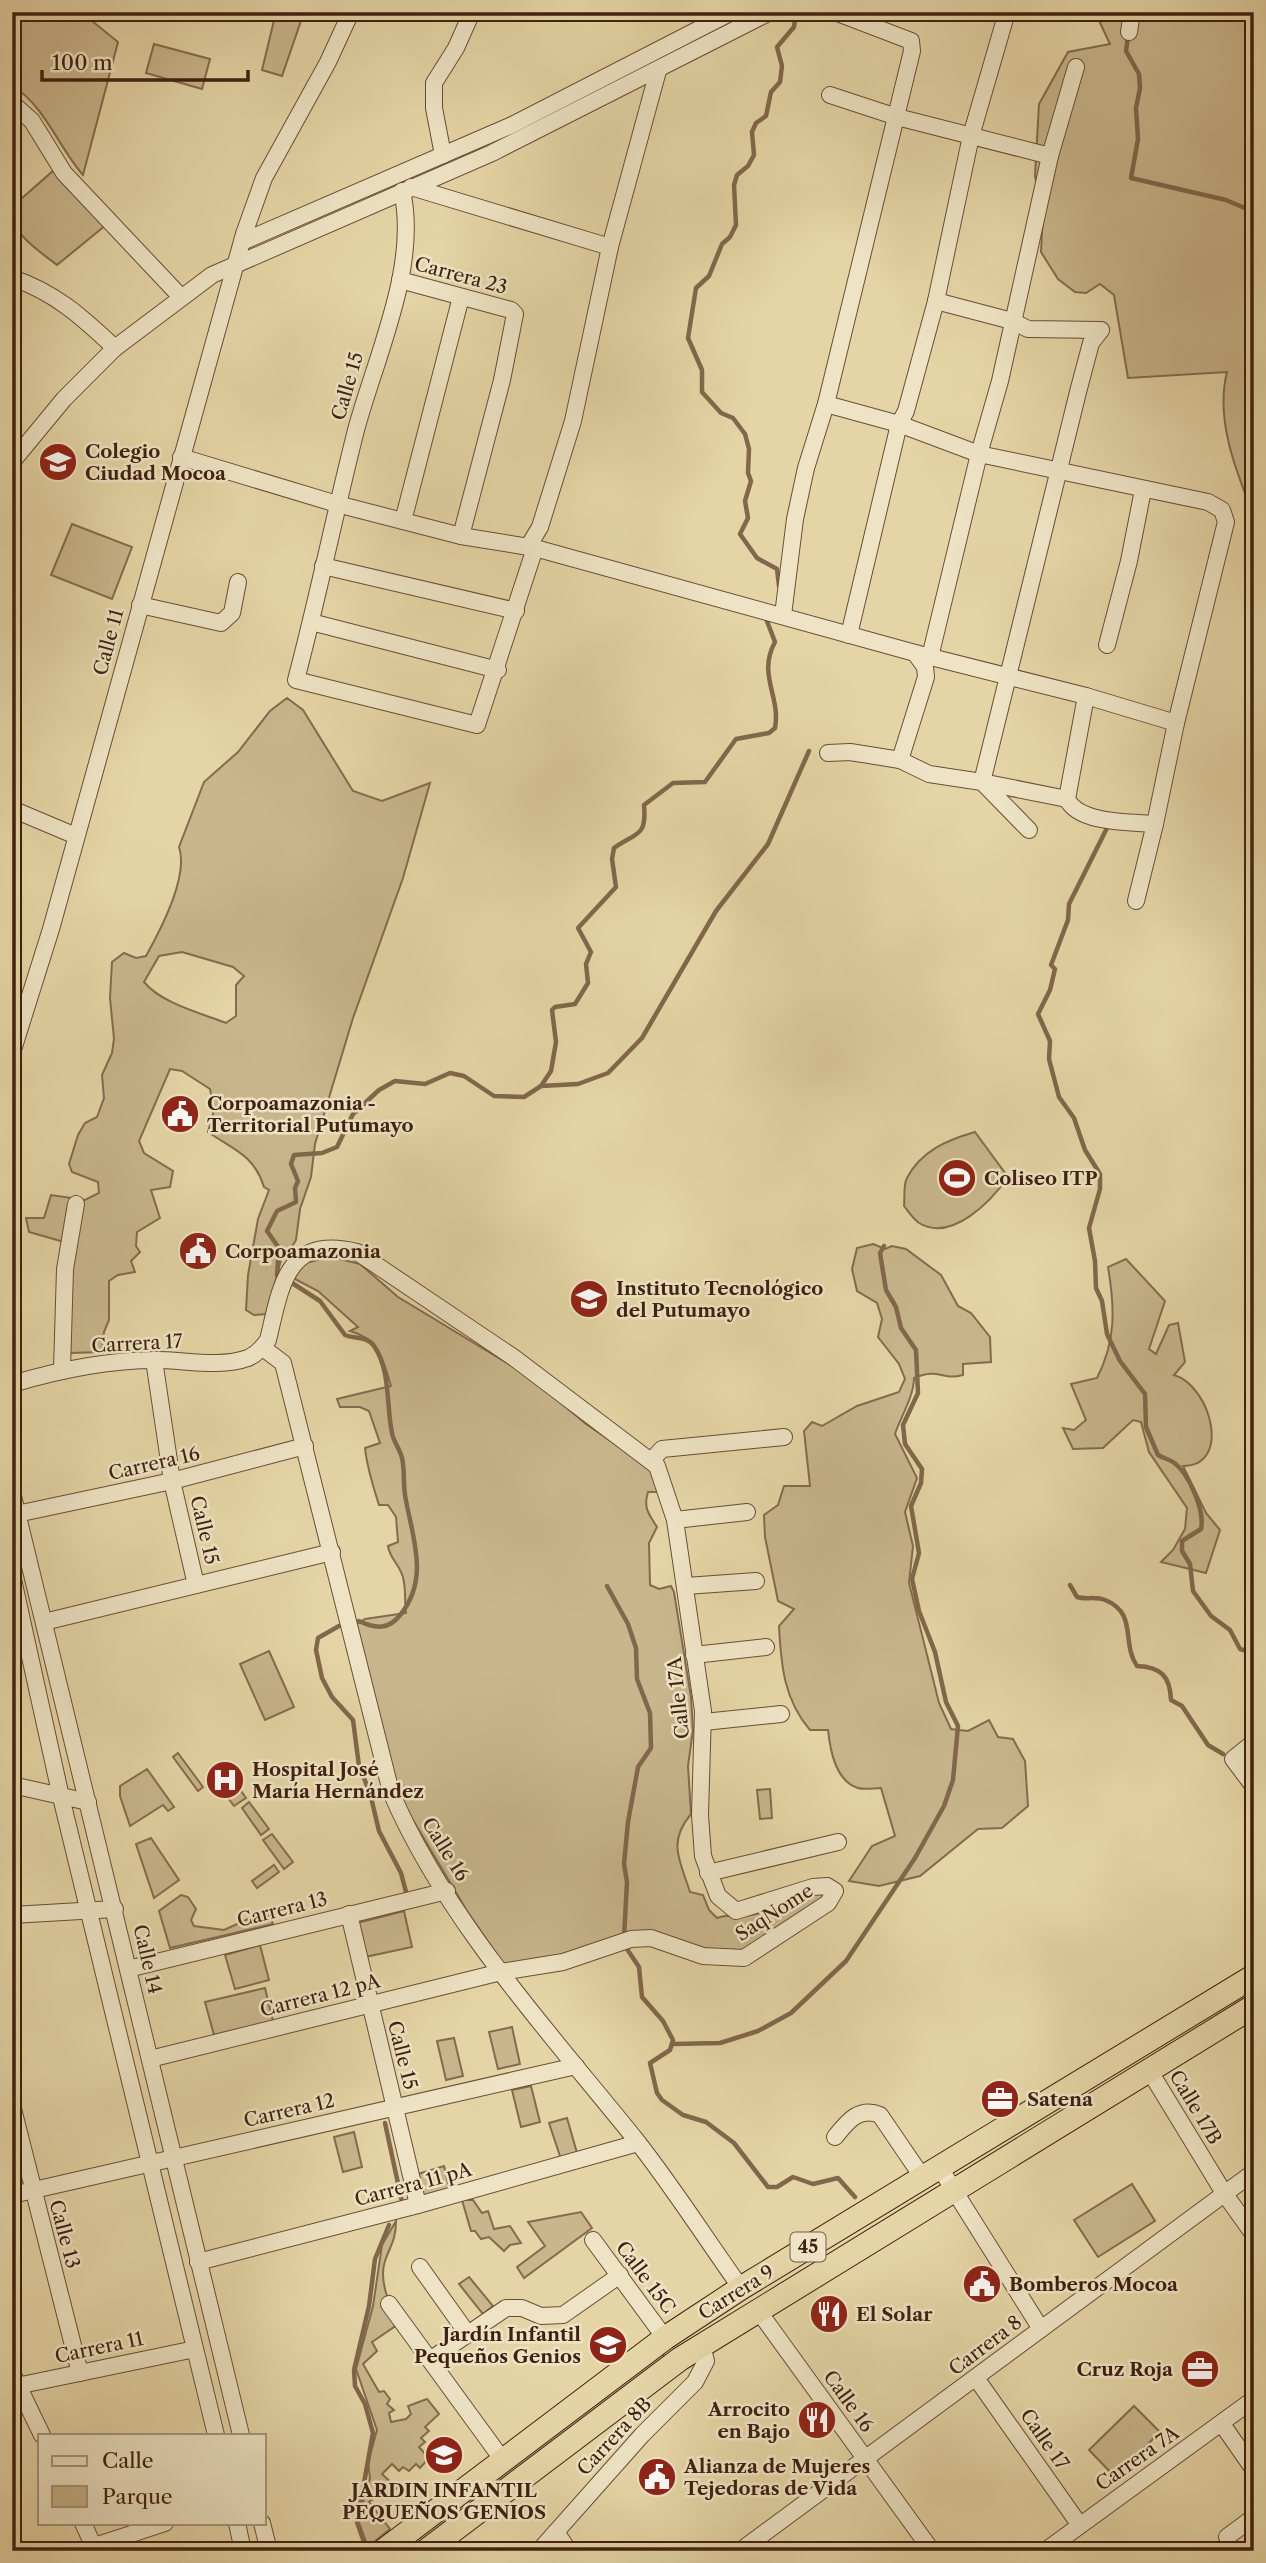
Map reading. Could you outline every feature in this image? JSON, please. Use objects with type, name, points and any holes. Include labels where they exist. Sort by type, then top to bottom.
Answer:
[{"type":"highway","name":"Carrera 9","points":[[383,2551],[665,2338],[741,2288],[1247,1980]]},
{"type":"highway","name":"Carrera 9","points":[[426,2551],[702,2345],[1254,2005]]},
{"type":"street","name":"Calle 11","points":[[12,1053],[76,836],[242,242],[264,178],[351,12]]},
{"type":"street","points":[[443,155],[433,104],[433,83],[456,48],[472,12]]},
{"type":"street","points":[[242,242],[305,217],[512,125],[732,12]]},
{"type":"street","points":[[12,462],[64,399],[115,348],[180,296],[212,275],[492,153],[770,12]]},
{"type":"street","points":[[771,612],[806,468],[826,404],[912,51],[911,41],[835,12]]},
{"type":"street","points":[[849,635],[899,424],[906,411],[936,301],[971,136],[1007,12]]},
{"type":"street","points":[[1129,32],[1132,12]]},
{"type":"street","points":[[900,760],[926,677],[923,655],[1000,381],[1050,156],[1076,67]]},
{"type":"street","points":[[311,622],[498,670],[532,548],[573,421],[610,247],[658,71]]},
{"type":"street","points":[[830,95],[897,117],[1050,156]]},
{"type":"street","points":[[12,103],[32,121],[64,173],[180,296]]},
{"type":"street","points":[[406,189],[610,247]]},
{"type":"street","name":"Calle 15","points":[[406,189],[408,221],[400,280],[337,504],[296,680],[477,726],[498,670]]},
{"type":"street","points":[[305,217],[308,234]]},
{"type":"street","points":[[12,278],[45,290],[71,308],[115,348]]},
{"type":"street","name":"Carrera 23","points":[[400,280],[511,310],[516,318],[461,536]]},
{"type":"street","points":[[403,521],[461,297]]},
{"type":"street","points":[[936,301],[1013,321],[1028,329],[1101,330],[1091,344],[982,782]]},
{"type":"street","points":[[826,404],[899,424],[979,454],[1208,502],[1222,510],[1226,522],[1176,723],[1136,901]]},
{"type":"street","points":[[181,457],[337,504],[461,536],[532,548],[923,655],[1086,696],[1176,723]]},
{"type":"street","points":[[1107,645],[1124,569],[1129,561],[1143,490]]},
{"type":"street","points":[[323,566],[516,611]]},
{"type":"street","points":[[140,605],[221,623],[232,613],[238,582]]},
{"type":"street","points":[[1086,696],[1067,799],[1073,808],[1092,816],[1155,824]]},
{"type":"street","points":[[828,753],[850,752],[900,760],[929,774],[1067,799]]},
{"type":"street","points":[[982,782],[1029,830]]},
{"type":"street","points":[[12,809],[76,836]]},
{"type":"street","points":[[62,1369],[65,1269],[76,1204]]},
{"type":"street","points":[[263,1348],[268,1340],[282,1278],[308,1251],[339,1248],[357,1252],[513,1357],[652,1460],[662,1449],[783,1437]]},
{"type":"street","name":"Carrera 17","points":[[12,1384],[62,1369],[154,1360],[230,1361],[250,1357],[263,1348]]},
{"type":"street","name":"Calle 16","points":[[263,1348],[283,1363],[391,1792],[408,1831],[501,1972],[638,2143],[741,2288]]},
{"type":"street","name":"Calle 15","points":[[154,1360],[172,1482],[196,1585]]},
{"type":"street","name":"Carrera 16","points":[[15,1515],[172,1482],[305,1447]]},
{"type":"street","name":"Calle 17A","points":[[652,1460],[657,1466],[675,1520],[686,1587],[704,1723],[700,1815],[708,1873]]},
{"type":"street","name":"Calle 14","points":[[12,1492],[15,1515],[89,1802],[241,2434]]},
{"type":"street","points":[[675,1520],[747,1512]]},
{"type":"street","points":[[44,1622],[332,1552]]},
{"type":"street","points":[[12,1575],[61,1797],[216,2434]]},
{"type":"street","points":[[686,1587],[756,1581]]},
{"type":"street","points":[[694,1655],[766,1647]]},
{"type":"street","points":[[704,1723],[782,1714]]},
{"type":"street","points":[[1254,1742],[1233,1759],[1254,1787]]},
{"type":"street","points":[[12,1784],[89,1802]]},
{"type":"street","points":[[708,1873],[838,1842]]},
{"type":"street","name":"SaqNome","points":[[501,1972],[563,1962],[626,1940],[651,1938],[703,1956],[744,1958],[834,1897],[835,1892],[827,1886],[814,1887],[736,1911],[718,1896],[708,1873]]},
{"type":"street","name":"Carrera 13","points":[[128,1969],[447,1891]]},
{"type":"street","points":[[12,1915],[115,1909]]},
{"type":"street","name":"Calle 15","points":[[349,1914],[418,2205]]},
{"type":"street","name":"Carrera 12 pA","points":[[150,2059],[501,1972]]},
{"type":"street","points":[[1247,1980],[1254,2005]]},
{"type":"street","name":"Carrera 12","points":[[12,2195],[576,2066]]},
{"type":"street","name":"Calle 17B","points":[[1149,2070],[1224,2193],[1254,2235]]},
{"type":"street","name":"Calle 13","points":[[12,2105],[80,2373]]},
{"type":"street","points":[[835,2137],[853,2116],[866,2112],[880,2115],[932,2173],[955,2190],[1041,2329]]},
{"type":"street","name":"Carrera 11 pA","points":[[198,2262],[418,2205],[638,2143]]},
{"type":"street","name":"Carrera 8","points":[[740,2551],[1254,2172]]},
{"type":"street","name":"Calle 15C","points":[[593,2240],[665,2338]]},
{"type":"street","points":[[420,2267],[467,2333]]},
{"type":"street","points":[[430,2360],[506,2308],[522,2308],[541,2316],[563,2315],[620,2275]]},
{"type":"street","points":[[389,2304],[502,2459]]},
{"type":"street","name":"Calle 16","points":[[757,2309],[932,2551]]},
{"type":"street","name":"Carrera 8B","points":[[539,2551],[642,2435],[695,2382],[706,2361],[702,2345]]},
{"type":"street","name":"Carrera 11","points":[[15,2382],[80,2373],[195,2349]]},
{"type":"street","name":"Calle 17","points":[[976,2378],[1079,2524]]},
{"type":"street","points":[[15,2382],[41,2434]]},
{"type":"street","name":"Carrera 7A","points":[[1045,2551],[1254,2399]]},
{"type":"street","points":[[1222,2424],[1254,2470]]},
{"type":"street","points":[[1227,2537],[1254,2517]]},
{"type":"street","points":[[83,2524],[86,2548],[162,2524]]},
{"type":"street","points":[[237,2524],[243,2551]]},
{"type":"street","points":[[262,2524],[269,2551]]},
{"type":"street","points":[[556,2532],[569,2551]]},
{"type":"green space","points":[[12,12],[81,12],[118,42],[83,175],[42,115],[12,86]]},
{"type":"green space","points":[[276,12],[304,12],[282,76],[262,70]]},
{"type":"green space","points":[[1095,12],[1254,12],[1254,516],[1229,445],[1224,408],[1227,372],[1128,378],[1114,295],[1100,284],[1086,293],[1075,292],[1058,279],[1041,252],[1043,212],[1035,176],[1039,104],[1068,52],[1110,44]]},
{"type":"green space","points":[[154,44],[210,59],[202,89],[146,73]]},
{"type":"green space","points":[[54,170],[106,225],[57,265],[21,234],[13,217],[12,207]]},
{"type":"green space","points":[[72,524],[132,547],[112,599],[51,575]]},
{"type":"green space","points":[[287,698],[303,710],[353,791],[382,801],[430,783],[403,878],[353,1018],[315,1144],[311,1177],[300,1209],[296,1240],[288,1253],[282,1256],[267,1314],[254,1315],[246,1310],[248,1275],[258,1219],[269,1190],[264,1187],[249,1160],[208,1132],[214,1110],[210,1089],[182,1071],[170,1069],[139,1141],[144,1153],[173,1171],[170,1187],[151,1190],[160,1218],[137,1232],[136,1246],[140,1252],[131,1261],[135,1272],[118,1275],[109,1281],[109,1320],[104,1332],[102,1352],[70,1353],[71,1244],[29,1232],[26,1218],[44,1218],[51,1195],[85,1200],[99,1193],[98,1182],[72,1172],[69,1164],[78,1135],[85,1123],[97,1117],[104,1098],[102,1075],[112,1053],[114,1039],[110,998],[112,962],[124,953],[136,958],[146,956],[177,888],[181,859],[179,847],[204,782],[238,752],[270,711]],"holes":[[[182,952],[233,967],[244,976],[236,985],[236,1016],[226,1023],[171,1002],[144,982],[159,956]]]},
{"type":"green space","name":"Coliseo ITP","points":[[975,1132],[1008,1177],[982,1207],[957,1223],[932,1228],[919,1223],[904,1206],[907,1178],[927,1154]]},
{"type":"green space","points":[[873,1244],[885,1249],[892,1246],[906,1249],[941,1275],[958,1306],[971,1313],[990,1337],[991,1362],[963,1364],[963,1375],[929,1374],[914,1378],[910,1399],[895,1434],[917,1478],[905,1512],[913,1546],[909,1583],[939,1703],[951,1729],[968,1731],[989,1720],[998,1737],[1013,1739],[1025,1761],[1028,1806],[1002,1828],[978,1829],[920,1876],[879,1886],[849,1881],[872,1846],[895,1836],[881,1788],[858,1788],[844,1779],[835,1764],[828,1730],[810,1730],[794,1707],[783,1668],[779,1626],[794,1609],[778,1601],[765,1537],[764,1515],[778,1505],[784,1486],[810,1486],[804,1431],[812,1422],[822,1426],[857,1406],[899,1392],[905,1379],[899,1364],[878,1337],[882,1319],[877,1303],[857,1291],[852,1269],[857,1248]]},
{"type":"green space","points":[[331,1257],[360,1264],[398,1297],[530,1377],[586,1424],[653,1470],[658,1492],[648,1492],[646,1502],[657,1527],[649,1543],[650,1585],[659,1589],[671,1586],[674,1592],[691,1697],[693,1730],[688,1766],[691,1814],[679,1834],[678,1843],[680,1861],[690,1892],[703,1895],[709,1910],[717,1918],[764,1912],[820,1888],[830,1896],[745,1952],[707,1952],[647,1934],[507,1969],[467,1911],[398,1795],[356,1634],[357,1624],[365,1619],[406,1613],[405,1586],[388,1546],[398,1542],[396,1517],[388,1505],[379,1505],[367,1463],[365,1448],[380,1443],[369,1411],[360,1407],[340,1407],[337,1399],[391,1386],[382,1359],[379,1351],[368,1339],[350,1331],[358,1327],[318,1291],[293,1278],[300,1264]]},
{"type":"green space","points":[[1126,1259],[1165,1301],[1149,1349],[1156,1354],[1169,1325],[1178,1323],[1185,1362],[1174,1375],[1187,1382],[1198,1394],[1211,1425],[1211,1440],[1207,1453],[1198,1463],[1183,1466],[1206,1513],[1220,1530],[1206,1573],[1161,1562],[1173,1550],[1185,1529],[1187,1508],[1149,1452],[1141,1422],[1133,1420],[1103,1448],[1073,1449],[1063,1428],[1074,1430],[1086,1420],[1071,1384],[1097,1378],[1111,1337],[1113,1310],[1108,1267]]},
{"type":"green space","points":[[269,1651],[294,1707],[265,1720],[240,1664]]},
{"type":"green space","points":[[178,1753],[203,1787],[198,1791],[173,1757]]},
{"type":"green space","points":[[147,1769],[174,1807],[168,1811],[163,1805],[130,1826],[120,1796],[120,1786]]},
{"type":"green space","points":[[229,1774],[246,1798],[234,1806],[217,1783]]},
{"type":"green space","points":[[770,1789],[772,1818],[760,1819],[757,1790]]},
{"type":"green space","points":[[249,1802],[269,1829],[261,1835],[242,1808]]},
{"type":"green space","points":[[272,1834],[293,1862],[284,1869],[263,1840]]},
{"type":"green space","points":[[151,1838],[179,1880],[154,1898],[136,1844]]},
{"type":"green space","points":[[274,1865],[279,1872],[257,1888],[252,1881]]},
{"type":"green space","points":[[181,1895],[188,1897],[196,1909],[191,1920],[194,1926],[224,1930],[261,1913],[265,1917],[269,1915],[273,1924],[170,1948],[159,1911]]},
{"type":"green space","points":[[404,1911],[412,1947],[365,1957],[357,1923]]},
{"type":"green space","points":[[260,1945],[269,1980],[235,1989],[225,1955]]},
{"type":"green space","points":[[265,1988],[273,2021],[214,2035],[205,2002]]},
{"type":"green space","points":[[512,2027],[520,2064],[498,2069],[489,2032]]},
{"type":"green space","points":[[454,2038],[463,2076],[446,2080],[437,2041]]},
{"type":"green space","points":[[531,2086],[540,2122],[521,2127],[512,2090]]},
{"type":"green space","points":[[567,2118],[577,2153],[561,2159],[549,2123]]},
{"type":"green space","points":[[354,2132],[362,2167],[343,2172],[334,2137]]},
{"type":"green space","points":[[444,2166],[450,2190],[424,2197],[418,2174]]},
{"type":"green space","points":[[1132,2184],[1155,2221],[1098,2257],[1074,2220]]},
{"type":"green space","points":[[462,2200],[473,2200],[482,2213],[488,2211],[494,2229],[510,2226],[521,2243],[510,2245],[504,2251],[489,2237],[481,2239],[475,2231],[471,2231]]},
{"type":"green space","points":[[581,2212],[592,2228],[524,2278],[517,2267],[545,2246],[528,2222]]},
{"type":"green space","points":[[396,2221],[383,2277],[397,2325],[372,2342],[377,2351],[363,2364],[379,2392],[384,2391],[390,2399],[387,2404],[394,2410],[389,2413],[391,2422],[406,2419],[411,2414],[408,2406],[427,2399],[439,2414],[425,2427],[429,2431],[421,2438],[425,2442],[419,2447],[429,2458],[420,2468],[416,2464],[409,2471],[403,2467],[399,2471],[392,2464],[382,2474],[397,2488],[388,2496],[384,2491],[369,2502],[390,2529],[368,2547],[358,2520],[370,2478],[368,2463],[377,2430],[356,2369],[373,2306],[382,2245]]},
{"type":"green space","points":[[469,2277],[493,2306],[483,2314],[459,2284]]},
{"type":"green space","points":[[659,2350],[665,2357],[417,2551],[402,2551]]},
{"type":"green space","points":[[1134,2406],[1160,2432],[1115,2477],[1089,2450]]},
{"type":"waterway","points":[[779,586],[777,569],[757,558],[740,534],[748,518],[745,501],[751,481],[745,434],[733,418],[721,413],[702,392],[702,370],[688,338],[696,288],[709,276],[722,244],[730,237],[736,225],[734,185],[737,175],[748,166],[754,155],[752,132],[756,123],[766,116],[771,92],[780,82],[782,66],[777,47],[794,27],[796,12]]},
{"type":"waterway","points":[[1122,12],[1124,25]]},
{"type":"waterway","points":[[1128,37],[1126,51],[1139,74],[1140,88],[1136,108],[1138,139],[1131,178],[1226,200],[1254,212]]},
{"type":"waterway","points":[[277,1275],[279,1248],[267,1231],[277,1211],[296,1202],[295,1188],[298,1181],[291,1164],[294,1155],[322,1153],[337,1147],[353,1114],[379,1090],[395,1081],[425,1084],[450,1073],[464,1076],[494,1096],[524,1097],[541,1086],[551,1071],[556,1042],[552,1010],[555,1007],[575,1004],[588,983],[586,964],[591,952],[578,928],[616,887],[612,859],[614,848],[642,829],[644,805],[673,783],[705,782],[736,739],[769,733],[775,728],[775,706],[768,665],[775,642],[765,616]]},
{"type":"waterway","points":[[541,1086],[578,1084],[608,1073],[642,1038],[716,911],[768,844],[809,751]]},
{"type":"waterway","points":[[1108,826],[1069,904],[1068,920],[1051,965],[1055,969],[1050,990],[1038,1014],[1050,1041],[1049,1059],[1059,1097],[1074,1118],[1085,1150],[1100,1174],[1100,1189],[1089,1228],[1095,1261],[1096,1288],[1102,1301],[1107,1334],[1120,1361],[1145,1394],[1146,1427],[1158,1455],[1179,1467],[1190,1483],[1201,1512],[1201,1529],[1182,1541],[1182,1551],[1190,1564],[1193,1591],[1211,1616],[1230,1630],[1240,1649],[1254,1653]]},
{"type":"waterway","points":[[673,2044],[720,2043],[758,2031],[791,2013],[846,1961],[915,1858],[944,1806],[953,1780],[958,1726],[946,1702],[935,1652],[919,1611],[912,1579],[919,1553],[911,1506],[921,1483],[922,1469],[905,1444],[903,1425],[918,1393],[916,1350],[901,1328],[896,1307],[886,1290],[880,1253],[884,1246]]},
{"type":"waterway","points":[[289,1281],[320,1301],[345,1335],[371,1343],[386,1377],[392,1433],[403,1463],[405,1495],[417,1571],[410,1600],[392,1623],[371,1626],[359,1621]]},
{"type":"waterway","points":[[1070,1585],[1077,1597],[1105,1600],[1122,1613],[1132,1657],[1137,1666],[1152,1668],[1163,1674],[1169,1685],[1171,1700],[1182,1706],[1208,1745],[1223,1754]]},
{"type":"waterway","points":[[607,1586],[628,1624],[636,1648],[637,1679],[650,1713],[651,1748],[638,1767],[628,1822],[624,1864],[627,1882],[624,1937]]},
{"type":"waterway","points":[[339,1626],[318,1638],[316,1650],[322,1678],[332,1697],[353,1720],[359,1766],[370,1793],[379,1831],[401,1873],[406,1892]]},
{"type":"waterway","points":[[625,1946],[639,1967],[642,1997],[663,2021],[673,2040],[670,2050],[650,2063],[657,2093],[662,2100],[683,2115],[706,2122],[734,2143],[768,2187],[777,2187],[793,2177],[813,2184],[838,2178],[855,2197]]},
{"type":"waterway","points":[[385,2123],[402,2202]]},
{"type":"waterway","points":[[365,2545],[357,2522],[373,2433],[365,2404],[355,2386],[354,2370],[369,2306],[375,2259],[389,2225]]},
{"type":"place","name":"Colegio Ciudad Mocoa","points":[[58,462]]},
{"type":"place","name":"Corpoamazonia - Territorial Putumayo","points":[[180,1114]]},
{"type":"place","name":"Coliseo ITP","points":[[957,1178]]},
{"type":"place","name":"Corpoamazonia","points":[[198,1251]]},
{"type":"place","name":"Instituto Tecnológico del Putumayo","points":[[589,1299]]},
{"type":"place","name":"Hospital José María Hernández","points":[[225,1780]]},
{"type":"place","name":"Satena","points":[[1000,2099]]},
{"type":"place","name":"Bomberos Mocoa","points":[[982,2284]]},
{"type":"place","name":"El Solar","points":[[829,2314]]},
{"type":"place","name":"Jardín Infantil Pequeños Genios","points":[[608,2345]]},
{"type":"place","name":"Cruz Roja","points":[[1200,2369]]},
{"type":"place","name":"Arrocito en Bajo","points":[[817,2420]]},
{"type":"place","name":"JARDIN INFANTIL PEQUEÑOS GENIOS","points":[[444,2455]]},
{"type":"place","name":"Alianza de Mujeres Tejedoras de Vida","points":[[657,2477]]}]
